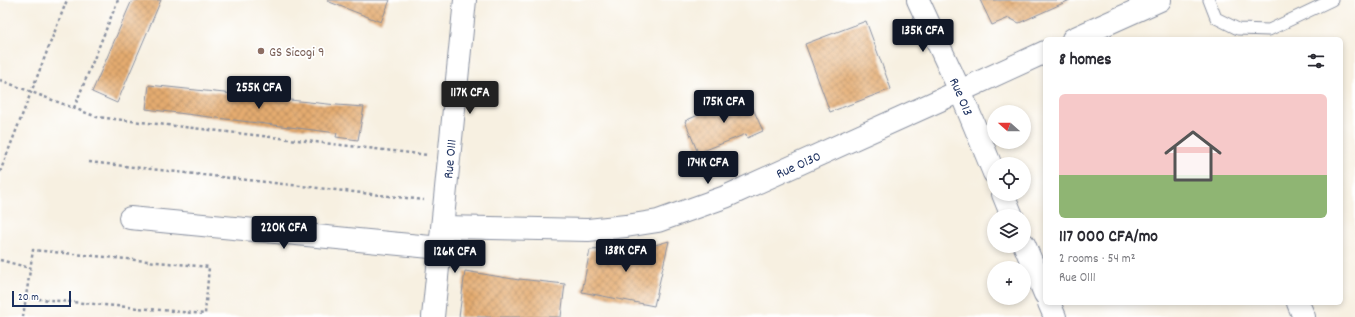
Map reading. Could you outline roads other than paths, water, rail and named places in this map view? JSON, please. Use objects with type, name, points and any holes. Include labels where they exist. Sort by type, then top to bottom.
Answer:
[{"type":"street","name":"Rue O111","points":[[433,317],[465,0]]},
{"type":"street","name":"Rue O13","points":[[918,0],[960,91],[987,157]]},
{"type":"street","points":[[1077,37],[1146,2]]},
{"type":"street","name":"Rue O130","points":[[443,227],[588,230],[658,221],[725,197],[1043,53]]},
{"type":"street","points":[[130,218],[441,248]]},
{"type":"street","points":[[1028,253],[1043,289]]},
{"type":"street","points":[[1050,305],[1055,317]]},
{"type":"street","points":[[1299,305],[1304,317]]},
{"type":"lane","points":[[1209,0],[1216,18],[1238,29],[1261,30],[1269,30],[1332,0]]},
{"type":"place","name":"GS Sicogi 9","points":[[261,51]]}]
